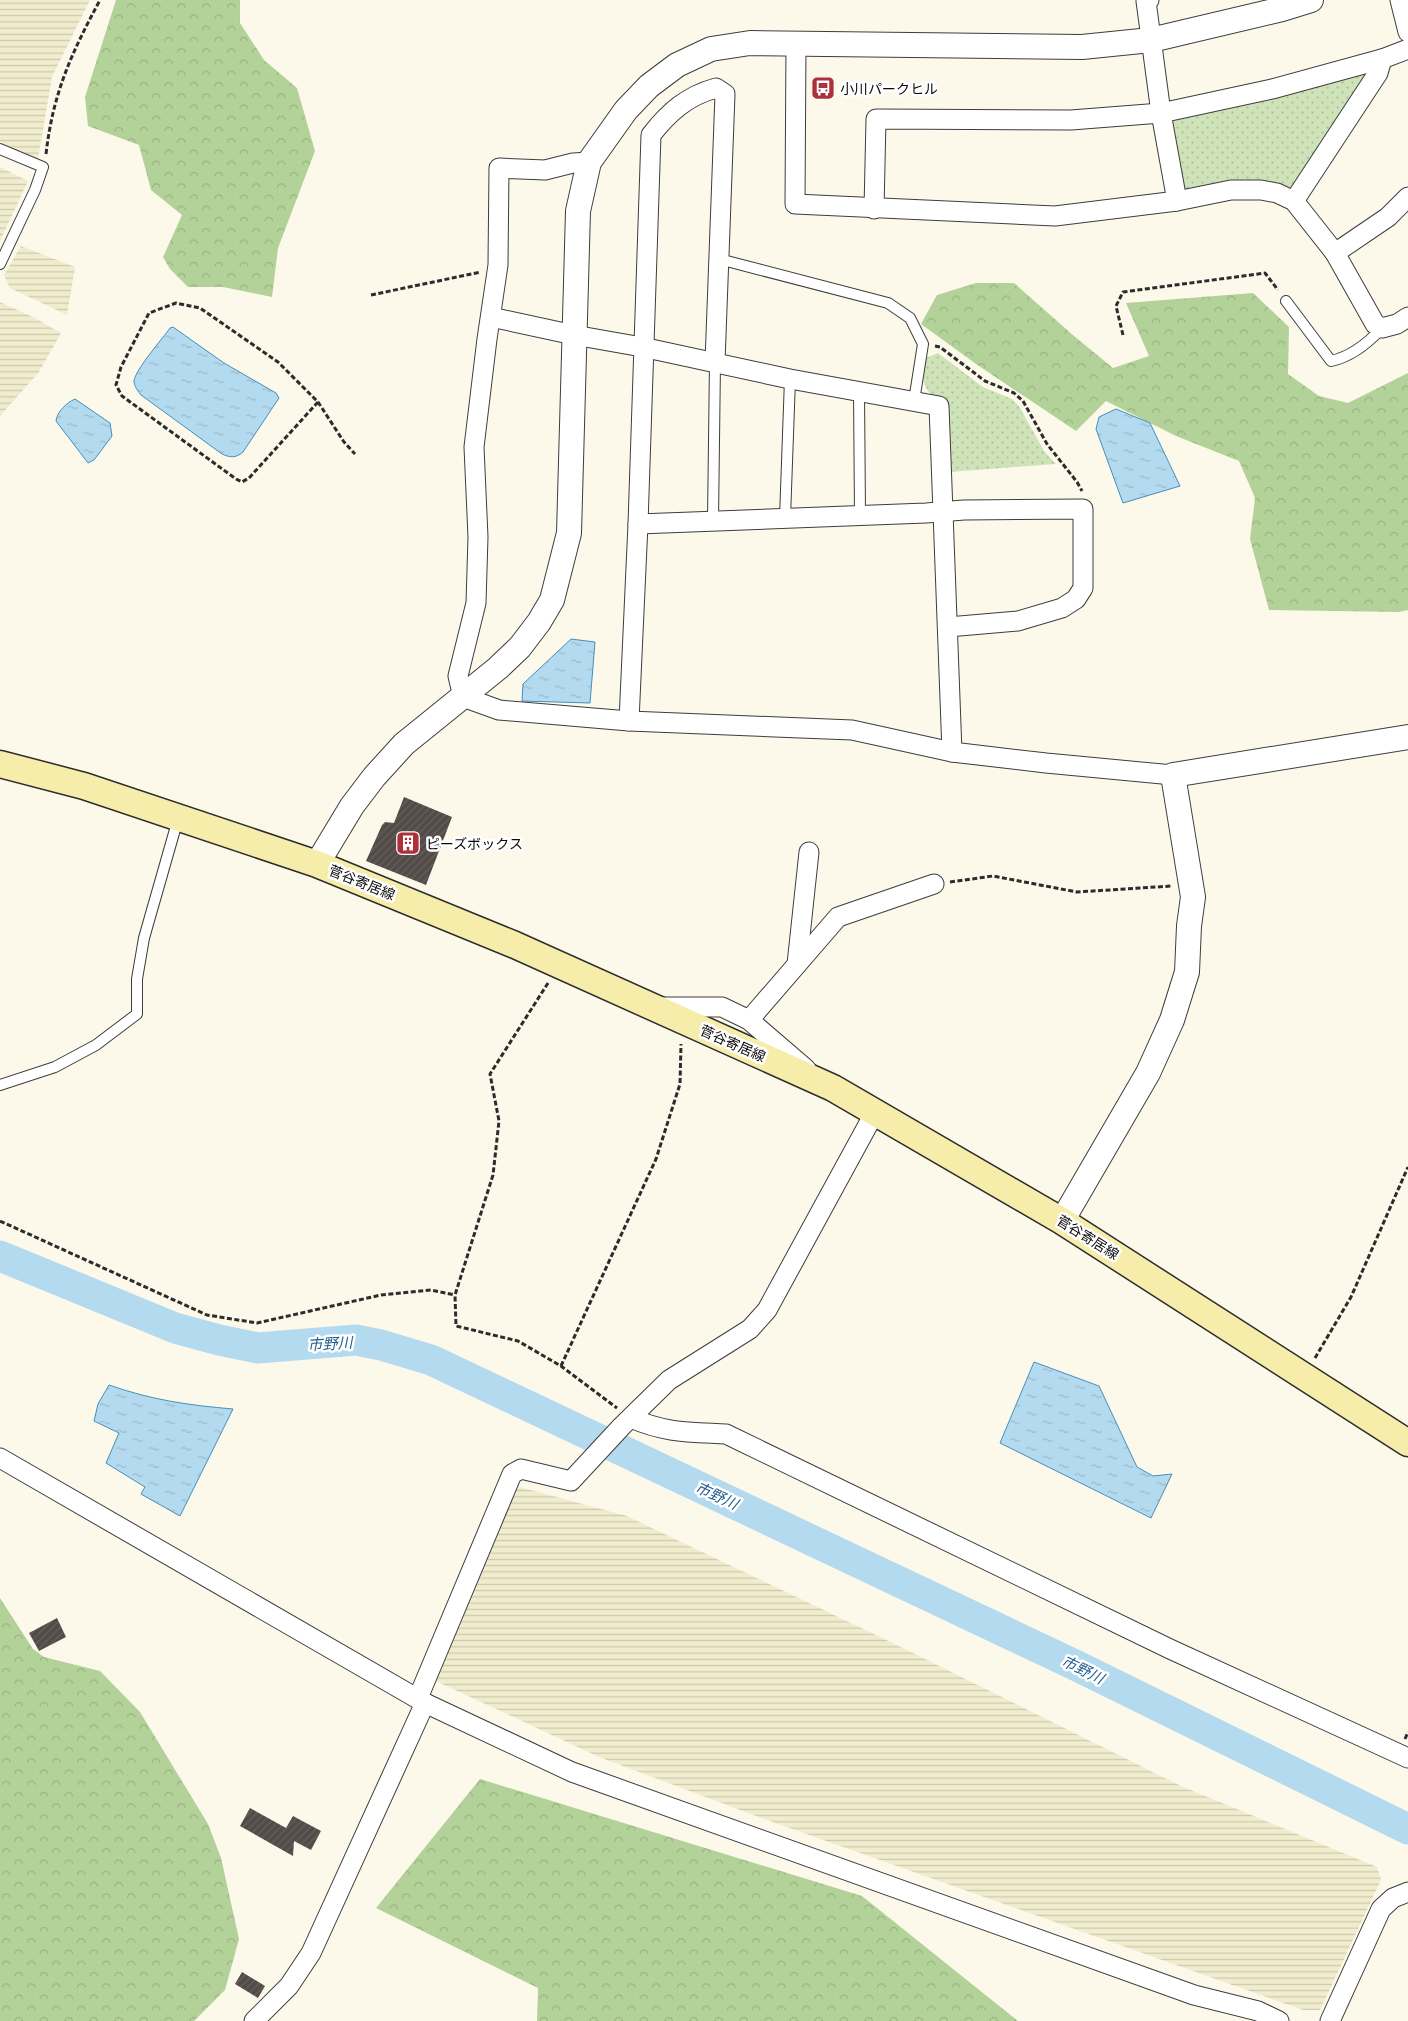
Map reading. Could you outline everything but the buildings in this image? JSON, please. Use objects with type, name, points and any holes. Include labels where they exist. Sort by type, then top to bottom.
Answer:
[{"type":"main road","name":"菅谷寄居線","points":[[0,764],[84,786],[317,864],[560,965],[822,1083],[1062,1221],[1408,1443]]},
{"type":"street","points":[[1149,0],[1146,1],[1161,113],[1177,201]]},
{"type":"street","points":[[317,864],[352,806],[374,777],[404,744],[464,696],[520,647],[539,622],[552,600],[569,533],[578,211],[589,162],[626,110],[649,86],[677,65],[711,48],[750,43],[1082,47],[1151,40],[1282,9],[1311,0]]},
{"type":"street","points":[[1400,0],[1408,32]]},
{"type":"street","points":[[796,43],[795,204],[1055,216],[1177,201],[1231,190],[1262,190],[1277,193],[1294,201],[1335,253],[1375,324],[1382,328],[1397,324],[1408,317]]},
{"type":"street","points":[[874,209],[876,119],[1071,120],[1161,113],[1272,89],[1382,60],[1408,49]]},
{"type":"street","points":[[1294,201],[1378,73],[1382,60]]},
{"type":"street","points":[[629,721],[638,524],[642,347],[651,135],[668,113],[701,92],[716,88],[725,94],[715,362]]},
{"type":"street","points":[[464,696],[458,676],[476,603],[478,537],[474,447],[487,339],[498,272],[499,168],[545,170],[573,163],[589,162]]},
{"type":"street","points":[[1335,253],[1388,217],[1408,197]]},
{"type":"street","points":[[491,317],[574,336],[642,347],[790,378],[940,406],[952,752]]},
{"type":"street","points":[[638,524],[964,510],[1083,509],[1083,588],[1076,599],[1062,608],[1018,621],[948,627]]},
{"type":"street","points":[[464,696],[499,710],[629,721],[852,730],[952,752],[1046,764],[1174,775],[1408,736]]},
{"type":"street","points":[[1062,1221],[1143,1081],[1172,1020],[1187,972],[1189,926],[1193,897],[1174,775]]},
{"type":"street","points":[[797,964],[809,852]]},
{"type":"street","points":[[749,1020],[838,917],[934,884]]},
{"type":"street","points":[[652,1007],[722,1007],[749,1020],[822,1083]]},
{"type":"street","points":[[254,2021],[289,1986],[311,1953],[422,1700],[512,1474],[521,1469],[571,1481],[626,1422],[669,1380],[750,1329],[767,1310],[875,1112]]},
{"type":"street","points":[[626,1422],[672,1432],[726,1434],[1170,1649],[1408,1758]]},
{"type":"street","points":[[0,1458],[422,1700],[572,1772],[1194,1995],[1258,2011],[1279,2021]]},
{"type":"street","points":[[1330,2021],[1381,1909],[1393,1898],[1408,1892]]},
{"type":"lane","points":[[0,149],[43,167],[35,190],[0,264]]},
{"type":"lane","points":[[720,259],[888,303],[910,318],[923,344],[914,401]]},
{"type":"lane","points":[[1286,301],[1331,361],[1341,359],[1373,338],[1382,328]]},
{"type":"lane","points":[[713,520],[715,362]]},
{"type":"lane","points":[[785,518],[790,378]]},
{"type":"lane","points":[[859,391],[860,514]]},
{"type":"lane","points":[[0,1085],[55,1067],[96,1045],[137,1014],[137,979],[144,938],[178,818]]},
{"type":"path","points":[[43,167],[61,81],[71,54],[100,0]]},
{"type":"path","points":[[371,295],[477,272],[498,272]]},
{"type":"path","points":[[1123,335],[1116,306],[1123,292],[1265,273],[1286,301]]},
{"type":"path","points":[[318,402],[248,478],[242,482],[122,396],[116,385],[121,367],[149,313],[176,303],[200,308],[278,362],[318,402],[344,442],[355,454]]},
{"type":"path","points":[[923,344],[940,347],[985,382],[1014,392],[1023,401],[1047,444],[1077,482],[1083,494],[1083,509]]},
{"type":"path","points":[[934,884],[993,876],[1077,892],[1192,885]]},
{"type":"path","points":[[560,965],[490,1074],[499,1121],[493,1175],[455,1295],[456,1326],[518,1341],[561,1366],[626,1422]]},
{"type":"path","points":[[561,1366],[656,1159],[680,1084],[682,1020]]},
{"type":"path","points":[[1304,1376],[1351,1297],[1408,1167]]},
{"type":"path","points":[[0,1221],[207,1315],[257,1323],[381,1295],[431,1290],[455,1295]]},
{"type":"shaded area","points":[[0,0],[90,0],[52,77],[38,159],[0,142]]},
{"type":"shaded area","points":[[0,167],[28,181],[0,241]]},
{"type":"shaded area","points":[[21,246],[75,267],[67,315],[10,288],[4,275]]},
{"type":"shaded area","points":[[0,302],[35,318],[61,333],[39,372],[0,416]]},
{"type":"shaded area","points":[[516,1486],[627,1516],[903,1648],[1181,1786],[1377,1867],[1381,1880],[1320,2010],[1303,2010],[767,1820],[599,1757],[436,1681]]},
{"type":"green space","points":[[116,0],[240,0],[240,23],[264,60],[297,88],[315,151],[278,248],[272,297],[223,287],[188,287],[170,269],[163,257],[182,215],[151,190],[139,145],[88,126],[85,97]]},
{"type":"green space","points":[[1362,71],[1366,75],[1294,186],[1287,188],[1186,193],[1179,186],[1172,125],[1176,118]]},
{"type":"green space","points":[[976,283],[1014,283],[1113,368],[1149,356],[1126,303],[1253,293],[1289,327],[1288,374],[1319,396],[1348,403],[1408,373],[1408,610],[1399,612],[1269,610],[1250,539],[1255,498],[1239,461],[1176,436],[1106,401],[1076,431],[976,364],[921,324],[937,295]]},
{"type":"green space","points":[[938,353],[983,387],[1012,399],[1019,406],[1044,451],[1056,464],[950,472],[936,398],[927,390],[924,380],[926,358]]},
{"type":"green space","points":[[0,1598],[33,1649],[44,1657],[100,1671],[140,1712],[208,1824],[221,1858],[239,1939],[225,1990],[194,2021],[0,2021]]},
{"type":"green space","points":[[480,1779],[862,1896],[1018,2021],[537,2021],[538,1988],[376,1908]]},
{"type":"water","points":[[173,327],[224,363],[276,393],[279,398],[243,452],[236,456],[231,457],[222,454],[141,395],[135,387],[134,381],[139,369],[170,328]]},
{"type":"water","points":[[75,399],[110,423],[112,436],[94,460],[88,463],[56,421],[62,408]]},
{"type":"water","points":[[1116,409],[1150,423],[1180,486],[1123,503],[1096,429],[1099,417]]},
{"type":"water","points":[[571,639],[595,642],[590,703],[522,701],[523,684]]},
{"type":"water","points":[[1034,1362],[1099,1386],[1137,1467],[1153,1476],[1172,1474],[1151,1518],[1000,1443]]},
{"type":"water","points":[[109,1385],[140,1395],[170,1401],[233,1409],[180,1516],[141,1494],[145,1487],[106,1463],[119,1433],[94,1421],[98,1404]]},
{"type":"waterway","name":"市野川","points":[[0,1256],[175,1328],[219,1340],[258,1348],[356,1340],[381,1345],[431,1360],[1075,1665],[1408,1829]]},
{"type":"place","name":"小川パークヒル","points":[[823,88]]},
{"type":"place","name":"ピーズボックス","points":[[408,843]]}]
